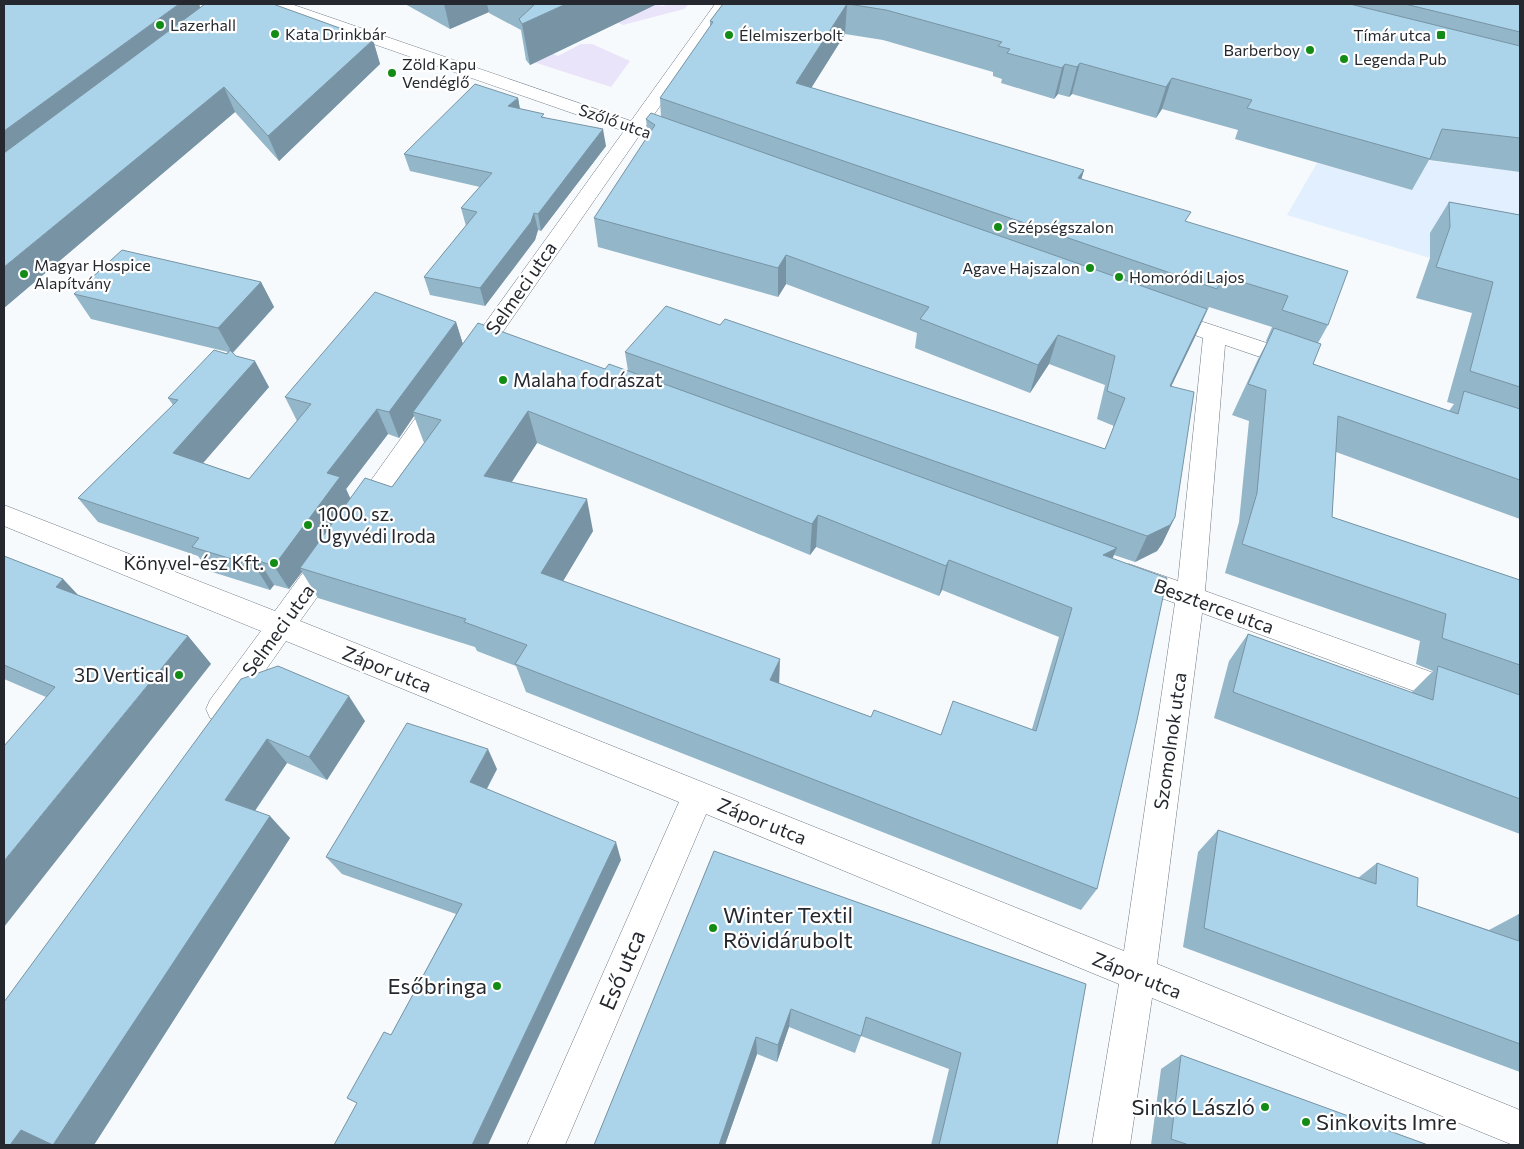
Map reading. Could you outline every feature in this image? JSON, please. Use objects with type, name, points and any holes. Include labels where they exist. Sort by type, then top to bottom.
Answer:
[{"type":"street","name":"Szőlő utca","points":[[276,4],[703,152]]},
{"type":"street","name":"Selmeci utca","points":[[206,730],[346,534],[494,343],[634,127],[723,4]]},
{"type":"street","points":[[1150,311],[1317,369]]},
{"type":"street","name":"Szomolnok utca","points":[[1112,1145],[1138,975],[1190,597],[1215,334]]},
{"type":"street","name":"Zápor utca","points":[[4,515],[698,794],[1138,975],[1520,1129]]},
{"type":"street","name":"Beszterce utca","points":[[1106,566],[1520,717]]},
{"type":"street","name":"Eső utca","points":[[546,1145],[698,794]]},
{"type":"shaded area","points":[[581,4],[651,4],[664,6],[666,4],[689,4],[684,9],[623,25]]},
{"type":"shaded area","points":[[581,44],[592,44],[630,61],[611,87],[524,59],[542,49],[558,56]]},
{"type":"shaded area","points":[[1424,160],[1520,172],[1520,275],[1430,258],[1287,215],[1317,163],[1412,190]]},
{"type":"building","points":[[4,4],[179,4],[4,131]]},
{"type":"building","points":[[205,4],[273,4],[373,40],[268,136],[224,87],[4,267],[4,153]]},
{"type":"building","points":[[535,4],[566,4],[522,24],[519,19]]},
{"type":"building","points":[[723,4],[847,4],[796,83],[1084,170],[1078,178],[1191,212],[1185,221],[1348,271],[1328,325],[1282,310],[1288,296],[1223,276],[1217,289],[660,98],[713,22],[710,21]]},
{"type":"building","points":[[848,4],[1350,4],[1520,46],[1520,138],[1442,129],[1430,159],[1247,108],[1252,100],[1172,78],[1166,87],[1080,63],[1077,67],[1065,64],[1062,68],[1007,53],[1010,49],[998,46],[1002,42],[886,10]]},
{"type":"building","points":[[1405,4],[1520,4],[1520,32]]},
{"type":"building","points":[[475,84],[518,98],[508,106],[544,114],[541,117],[603,129],[538,214],[534,213],[531,222],[480,288],[424,277],[477,212],[461,208],[492,173],[404,154]]},
{"type":"building","points":[[651,113],[1207,309],[1170,386],[1194,392],[1175,517],[1170,525],[1147,536],[625,352],[666,306],[720,325],[725,319],[1105,449],[1125,398],[1107,391],[1115,356],[1058,335],[1038,365],[920,319],[929,307],[786,255],[778,268],[594,218],[655,125],[646,119]]},
{"type":"building","points":[[1449,202],[1520,215],[1520,387],[1470,371],[1493,282],[1436,267],[1450,227]]},
{"type":"building","points":[[122,250],[261,282],[218,328],[74,294]]},
{"type":"building","points":[[375,292],[456,322],[389,412],[377,409],[327,473],[340,477],[274,566],[259,561],[255,566],[192,547],[199,538],[78,498],[178,400],[168,398],[214,350],[227,354],[230,350],[236,356],[255,361],[173,453],[249,479],[311,404],[285,397]]},
{"type":"building","points":[[478,323],[605,369],[609,364],[1117,548],[1103,555],[1167,578],[1137,720],[1097,889],[515,664],[527,645],[464,622],[466,619],[300,568],[365,478],[392,487],[441,420],[413,412]],"holes":[[[528,411],[812,524],[818,515],[946,566],[949,560],[1072,608],[1036,731],[953,701],[941,735],[874,710],[871,717],[770,680],[780,659],[541,573],[587,499],[484,476]]]},
{"type":"building","points":[[1274,328],[1321,344],[1313,364],[1458,414],[1464,391],[1520,409],[1520,480],[1338,416],[1332,517],[1520,580],[1520,665],[1442,638],[1446,614],[1242,544],[1257,493],[1266,390],[1248,384]]},
{"type":"building","points":[[4,556],[63,579],[56,587],[188,636],[4,861],[4,746],[55,687],[4,665]]},
{"type":"building","points":[[1248,634],[1433,700],[1438,666],[1520,695],[1520,799],[1233,692]]},
{"type":"building","points":[[278,666],[349,696],[309,757],[267,739],[225,800],[270,816],[53,1145],[21,1130],[10,1145],[4,1145],[4,1002],[241,679]]},
{"type":"building","points":[[407,723],[488,749],[470,782],[616,842],[472,1145],[334,1145],[357,1103],[347,1098],[384,1032],[391,1035],[462,904],[326,857]]},
{"type":"building","points":[[1218,830],[1376,884],[1377,863],[1418,878],[1417,906],[1519,941],[1519,914],[1520,1044],[1204,928]]},
{"type":"building","points":[[714,851],[1086,984],[1057,1145],[939,1145],[961,1053],[866,1017],[861,1036],[791,1009],[778,1045],[756,1037],[719,1145],[594,1145]]},
{"type":"building","points":[[1181,1055],[1428,1145],[1189,1145],[1171,1139]]},
{"type":"place","name":"Lazerhall","points":[[160,25]]},
{"type":"place","name":"Kata Drinkbár","points":[[275,34]]},
{"type":"place","name":"Élelmiszerbolt","points":[[729,35]]},
{"type":"place","name":"Tímár utca","points":[[1441,35]]},
{"type":"place","name":"Barberboy","points":[[1310,50]]},
{"type":"place","name":"Legenda Pub","points":[[1344,59]]},
{"type":"place","name":"Zöld Kapu Vendéglő","points":[[392,73]]},
{"type":"place","name":"Szépségszalon","points":[[998,227]]},
{"type":"place","name":"Agave Hajszalon","points":[[1090,268]]},
{"type":"place","name":"Magyar Hospice Alapítvány","points":[[24,274]]},
{"type":"place","name":"Homoródi Lajos","points":[[1119,277]]},
{"type":"place","name":"Malaha fodrászat","points":[[503,380]]},
{"type":"place","name":"1000. sz. Ügyvédi Iroda","points":[[308,525]]},
{"type":"place","name":"Könyvel-ész Kft.","points":[[274,563]]},
{"type":"place","name":"3D Vertical","points":[[179,675]]},
{"type":"place","name":"Winter Textil Rövidárubolt","points":[[713,928]]},
{"type":"place","name":"Esőbringa","points":[[497,986]]},
{"type":"place","name":"Sinkó László","points":[[1265,1107]]},
{"type":"place","name":"Sinkovits Imre","points":[[1306,1122]]}]
